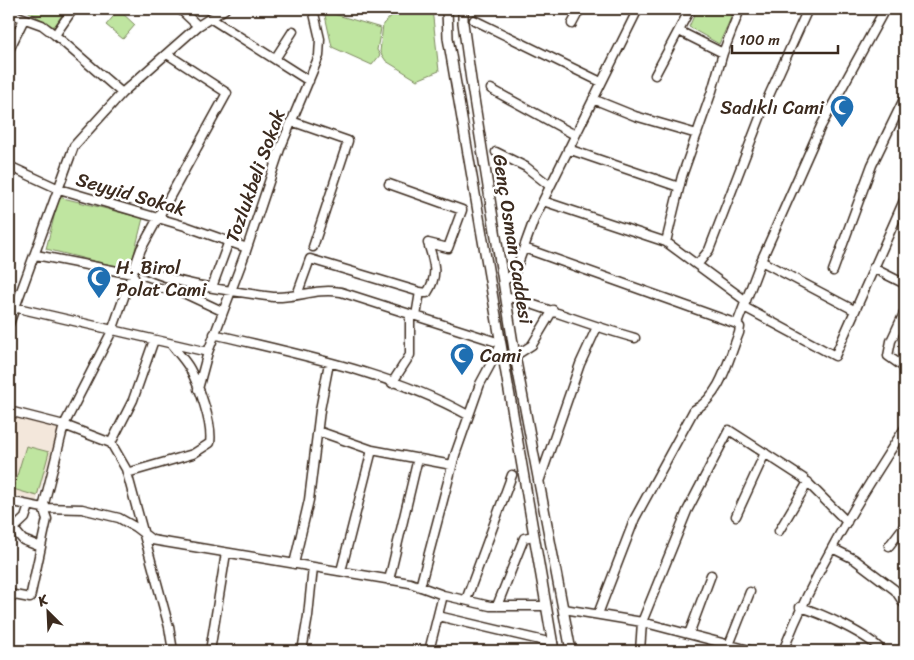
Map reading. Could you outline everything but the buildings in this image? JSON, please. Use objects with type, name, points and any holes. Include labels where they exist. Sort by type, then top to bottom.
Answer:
[{"type":"main road","name":"Genç Osman Caddesi","points":[[447,9],[448,38],[553,647]]},
{"type":"main road","name":"Genç Osman Caddesi","points":[[463,9],[471,80],[515,356],[540,479],[571,651]]},
{"type":"street","points":[[55,35],[73,9]]},
{"type":"street","points":[[180,9],[198,26]]},
{"type":"street","points":[[9,324],[12,306],[36,255],[74,146],[122,93],[198,26],[225,9]]},
{"type":"street","name":"Tozlukbeli Sokak","points":[[198,389],[214,334],[247,248],[291,120],[319,56],[320,39],[314,9]]},
{"type":"street","points":[[572,24],[580,9]]},
{"type":"street","points":[[504,282],[515,272],[542,201],[638,9]]},
{"type":"street","points":[[655,75],[690,9]]},
{"type":"street","points":[[666,242],[679,187],[712,92],[723,53],[740,9]]},
{"type":"street","points":[[697,265],[710,250],[766,102],[808,9]]},
{"type":"street","points":[[737,324],[761,261],[821,126],[885,9]]},
{"type":"street","points":[[9,13],[42,25],[122,93]]},
{"type":"street","points":[[210,18],[309,81]]},
{"type":"street","points":[[9,50],[24,19]]},
{"type":"street","points":[[474,20],[601,82]]},
{"type":"street","points":[[679,30],[723,53]]},
{"type":"street","points":[[275,58],[293,31]]},
{"type":"street","points":[[9,594],[30,598],[47,519],[43,508],[64,425],[112,331],[132,274],[156,218],[227,93],[167,54]]},
{"type":"street","points":[[491,89],[575,134]]},
{"type":"street","points":[[833,271],[872,165],[905,97]]},
{"type":"street","points":[[592,99],[635,116],[697,134]]},
{"type":"street","points":[[291,120],[348,141],[313,247]]},
{"type":"street","points":[[568,148],[679,187]]},
{"type":"street","points":[[496,152],[526,167],[550,186]]},
{"type":"street","name":"Seyyid Sokak","points":[[9,166],[59,190],[156,218],[247,248]]},
{"type":"street","points":[[297,295],[310,259],[427,293],[433,285],[436,268],[428,243],[448,248],[462,210],[389,184]]},
{"type":"street","points":[[542,201],[666,242],[745,304],[835,356],[905,198]]},
{"type":"street","points":[[212,287],[229,241]]},
{"type":"street","points":[[524,248],[737,324],[740,327],[715,392],[706,404],[694,410],[635,518],[598,614]]},
{"type":"street","points":[[36,255],[132,274],[137,283],[150,287],[178,290],[222,312]]},
{"type":"street","points":[[761,261],[854,310]]},
{"type":"street","points":[[136,264],[148,271],[212,287],[274,297],[323,290],[341,292],[500,344],[480,384],[468,415],[452,465],[420,587]]},
{"type":"street","points":[[874,268],[905,284]]},
{"type":"street","points":[[392,383],[410,354],[413,315],[420,292]]},
{"type":"street","points":[[506,296],[553,310],[597,328],[635,338]]},
{"type":"street","points":[[12,306],[208,352]]},
{"type":"street","points":[[515,356],[532,345],[553,310]]},
{"type":"street","points":[[905,311],[891,341],[888,356],[905,368]]},
{"type":"street","points":[[540,479],[580,364],[597,328]]},
{"type":"street","points":[[214,334],[329,363],[392,383],[452,406],[468,415]]},
{"type":"street","points":[[111,443],[133,400],[154,340]]},
{"type":"street","points":[[127,473],[193,454],[210,443],[212,434],[198,389],[190,369],[171,344]]},
{"type":"street","points":[[294,564],[309,500],[329,363]]},
{"type":"street","points":[[9,411],[64,425],[111,443],[127,473],[169,627],[173,651]]},
{"type":"street","points":[[783,651],[800,607],[832,548],[864,491],[905,428]]},
{"type":"street","points":[[640,651],[642,622],[687,511],[729,430],[808,482],[847,522]]},
{"type":"street","points":[[318,431],[372,450],[452,465]]},
{"type":"street","points":[[341,571],[372,450]]},
{"type":"street","points":[[736,516],[765,453]]},
{"type":"street","points":[[389,580],[418,458]]},
{"type":"street","points":[[466,600],[512,475]]},
{"type":"street","points":[[779,532],[808,482]]},
{"type":"street","points":[[9,501],[43,508],[82,509],[119,518],[152,540],[389,580],[444,595],[497,606],[546,606]]},
{"type":"street","points":[[29,506],[25,518],[11,531],[23,540],[41,546]]},
{"type":"street","points":[[889,546],[905,525]]},
{"type":"street","points":[[497,606],[524,538],[534,536]]},
{"type":"street","points":[[832,548],[861,564],[894,590],[905,605]]},
{"type":"street","points":[[210,651],[226,553]]},
{"type":"street","points":[[302,651],[313,567]]},
{"type":"street","points":[[689,634],[711,575]]},
{"type":"street","points":[[729,645],[750,592]]},
{"type":"street","points":[[430,651],[444,595]]},
{"type":"street","points":[[800,607],[830,619],[875,644],[882,651]]},
{"type":"street","points":[[564,609],[642,622],[753,651]]},
{"type":"street","points":[[438,616],[553,647]]},
{"type":"street","points":[[716,641],[716,651]]},
{"type":"shaded area","points":[[9,415],[59,428],[37,501],[9,494]]},
{"type":"green space","points":[[24,9],[66,9],[54,27]]},
{"type":"green space","points":[[399,9],[432,9],[439,71],[417,80],[386,61],[380,52],[383,24]]},
{"type":"green space","points":[[697,9],[735,9],[719,44],[689,27]]},
{"type":"green space","points":[[119,10],[135,25],[123,39],[106,25]]},
{"type":"green space","points":[[324,11],[381,28],[377,50],[380,55],[372,65],[332,47]]},
{"type":"green space","points":[[59,197],[143,218],[130,270],[46,249]]},
{"type":"green space","points":[[26,446],[49,452],[37,496],[13,489]]},
{"type":"place","name":"Sadıklı Cami","points":[[842,128]]},
{"type":"place","name":"H. Birol Polat Cami","points":[[99,299]]},
{"type":"place","name":"Cami","points":[[462,376]]}]
